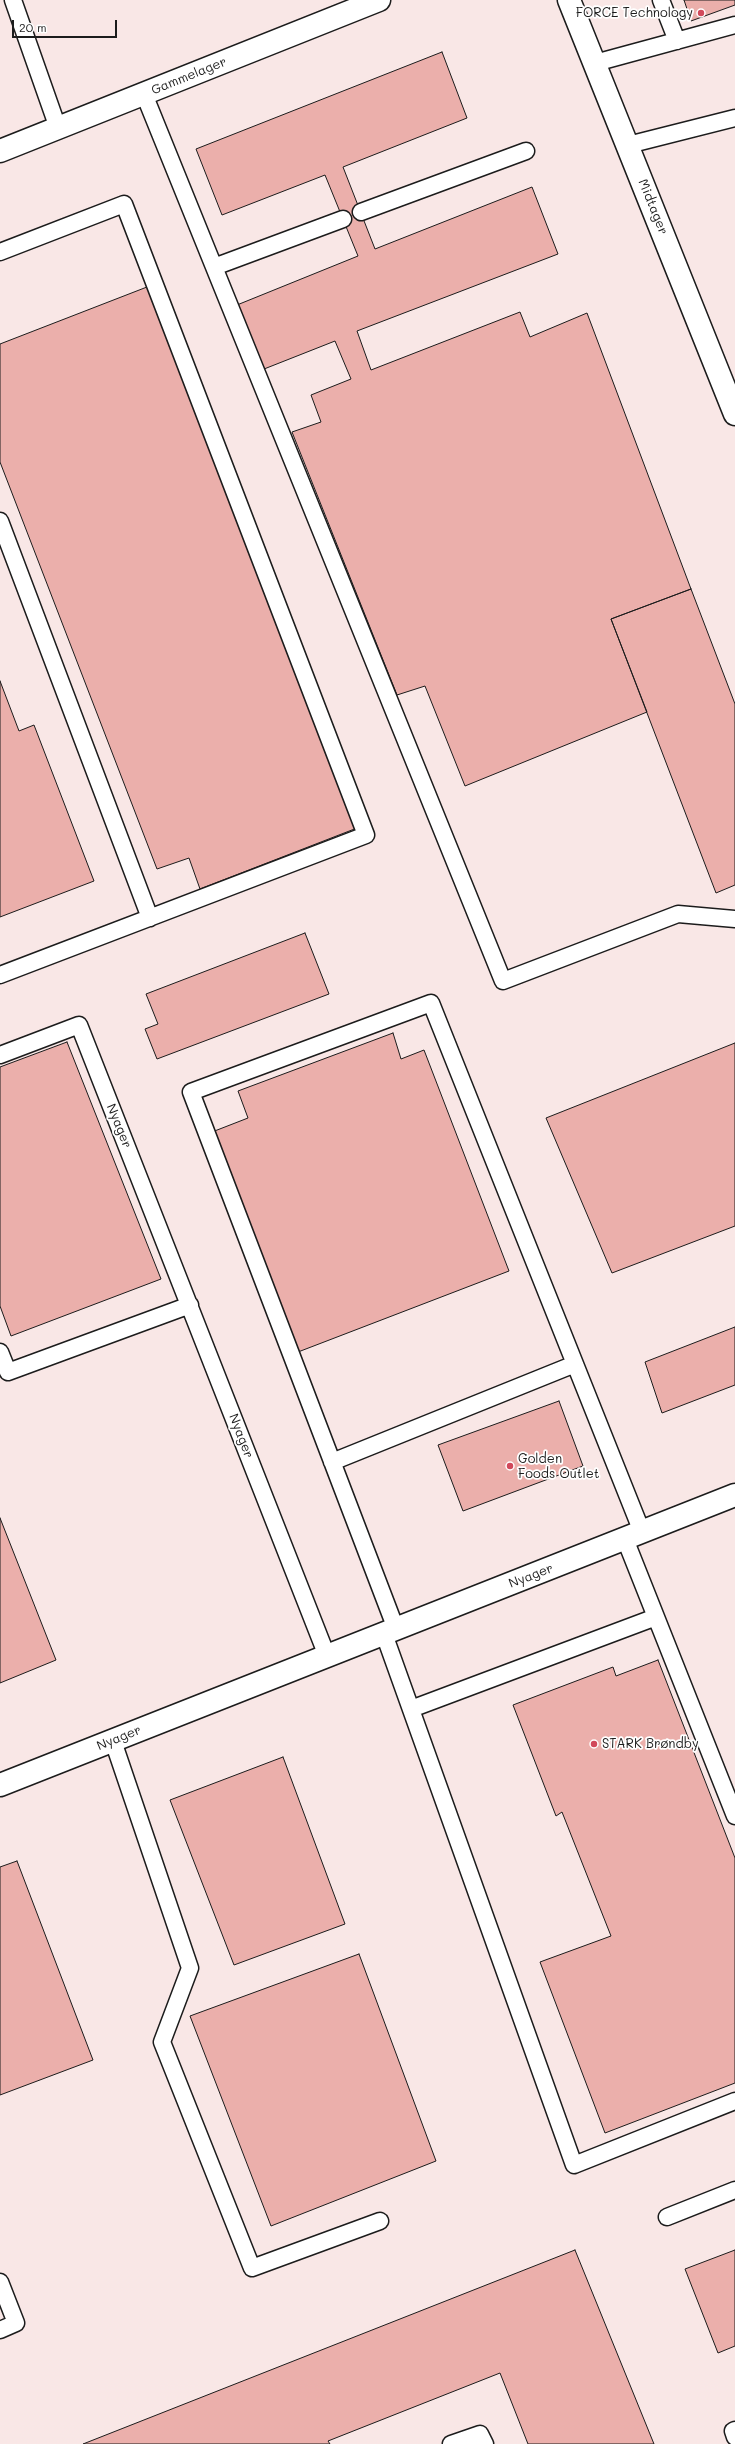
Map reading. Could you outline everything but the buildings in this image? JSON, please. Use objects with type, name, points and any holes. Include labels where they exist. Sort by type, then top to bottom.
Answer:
[{"type":"street","name":"Gammelager","points":[[0,151],[379,0]]},
{"type":"street","name":"Midtager","points":[[569,0],[735,414]]},
{"type":"street","name":"Nyager","points":[[0,1785],[735,1495]]},
{"type":"lane","points":[[13,0],[58,128]]},
{"type":"lane","points":[[662,0],[677,41]]},
{"type":"lane","points":[[595,63],[735,24]]},
{"type":"lane","points":[[144,94],[502,981],[678,914],[735,919]]},
{"type":"lane","points":[[628,145],[735,118]]},
{"type":"lane","points":[[361,212],[526,151]]},
{"type":"lane","points":[[0,252],[124,204],[366,835],[0,975]]},
{"type":"lane","points":[[214,267],[343,219]]},
{"type":"lane","points":[[0,521],[150,918]]},
{"type":"lane","points":[[735,1816],[656,1617],[633,1535],[575,1364],[431,1003],[191,1092],[332,1462],[390,1631],[411,1709],[574,2165],[735,2101]]},
{"type":"lane","name":"Nyager","points":[[0,1055],[79,1025],[327,1656]]},
{"type":"lane","points":[[0,1352],[8,1372],[190,1305]]},
{"type":"lane","points":[[332,1462],[575,1364]]},
{"type":"lane","points":[[411,1709],[656,1617]]},
{"type":"lane","points":[[113,1740],[190,1968],[162,2042],[252,2268],[380,2222]]},
{"type":"lane","points":[[667,2217],[735,2190]]},
{"type":"lane","points":[[0,2282],[16,2323],[0,2330]]},
{"type":"lane","points":[[735,2430],[733,2431],[735,2437]]},
{"type":"lane","points":[[451,2444],[480,2434],[485,2444]]},
{"type":"shaded area","points":[[0,0],[735,0],[735,2444],[0,2444]]},
{"type":"place","name":"FORCE Technology","points":[[701,13]]},
{"type":"place","name":"Golden Foods Outlet","points":[[510,1466]]},
{"type":"place","name":"STARK Brøndby","points":[[594,1744]]}]
